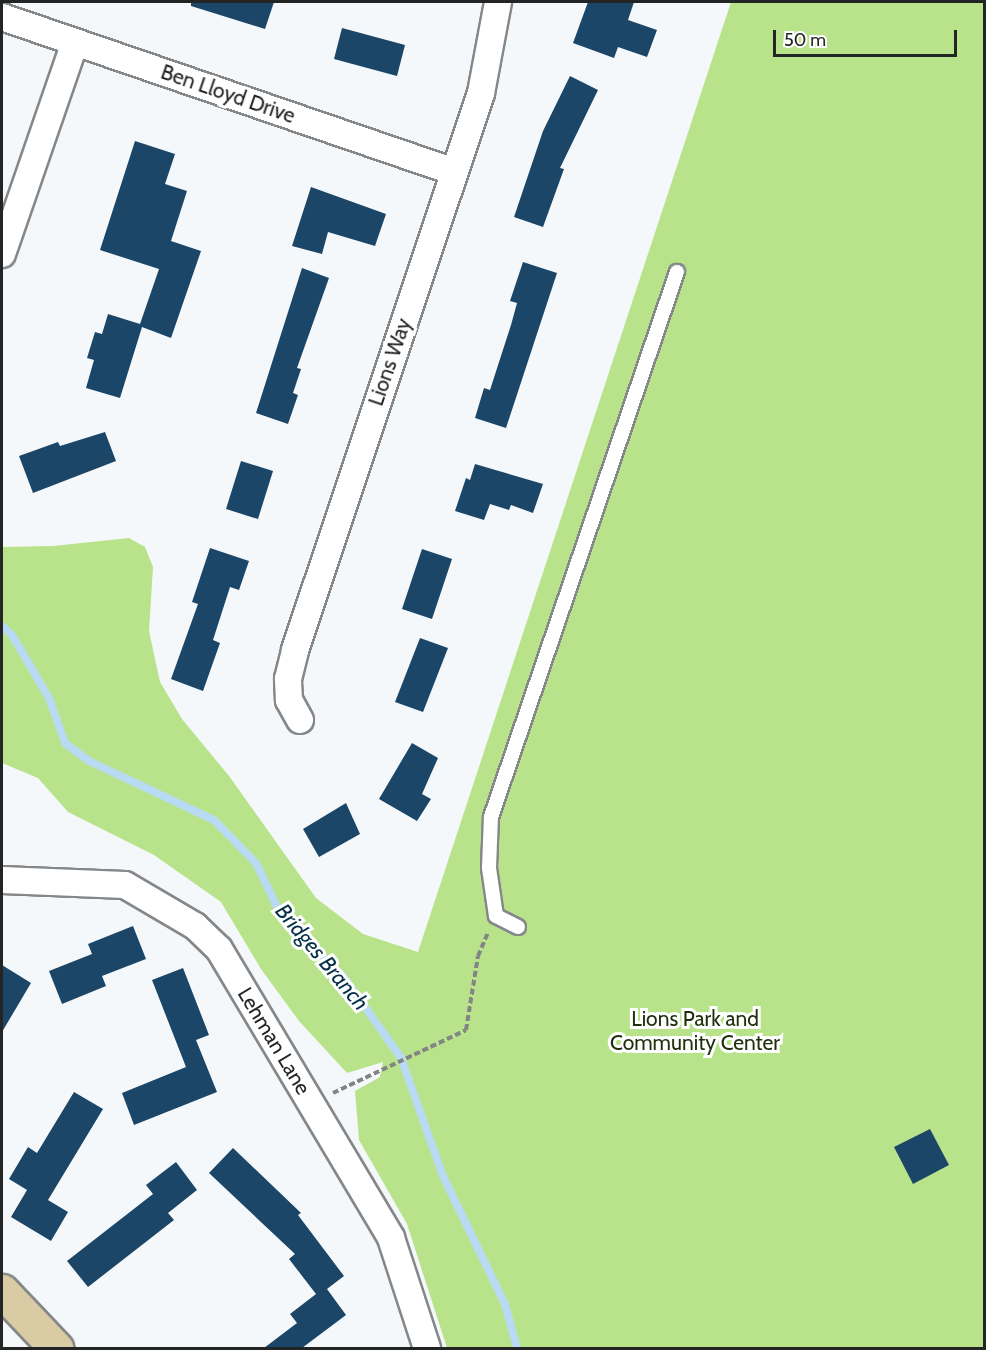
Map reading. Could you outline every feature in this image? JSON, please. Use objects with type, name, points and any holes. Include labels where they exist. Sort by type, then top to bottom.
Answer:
[{"type":"main road","points":[[2,1291],[56,1348]]},
{"type":"street","name":"Lions Way","points":[[300,720],[289,700],[288,679],[295,650],[481,93],[498,2]]},
{"type":"street","name":"Ben Lloyd Drive","points":[[2,17],[454,172]]},
{"type":"street","points":[[2,254],[75,42]]},
{"type":"street","name":"Lehman Lane","points":[[2,880],[125,885],[195,926],[219,949],[391,1238],[427,1348]]},
{"type":"lane","points":[[518,927],[496,916],[489,868],[490,817],[677,272]]},
{"type":"path","points":[[311,1103],[466,1030],[478,956],[496,916]]},
{"type":"green space","name":"Lions Park and Community Center","points":[[731,2],[984,2],[984,1348],[447,1348],[407,1224],[359,1140],[355,1091],[380,1077],[383,1062],[347,1073],[299,1021],[261,969],[221,902],[154,855],[68,812],[38,778],[2,763],[2,547],[53,546],[129,538],[145,547],[153,567],[149,631],[160,682],[182,719],[229,776],[316,898],[363,934],[418,952]]},
{"type":"building","points":[[191,2],[274,2],[265,29],[191,6]]},
{"type":"building","points":[[588,2],[634,2],[628,20],[657,30],[647,57],[618,47],[614,58],[573,43]]},
{"type":"building","points":[[342,28],[405,45],[397,76],[334,59]]},
{"type":"building","points":[[570,76],[598,90],[560,168],[564,169],[543,227],[514,217],[543,131]]},
{"type":"building","points":[[135,141],[175,154],[165,184],[187,191],[171,241],[201,251],[171,338],[142,327],[120,398],[86,388],[94,360],[87,358],[95,332],[102,334],[108,314],[140,324],[159,269],[100,250]]},
{"type":"building","points":[[311,187],[386,214],[375,246],[328,232],[322,254],[292,246]]},
{"type":"building","points":[[523,262],[557,273],[506,428],[475,418],[484,388],[490,390],[511,325],[517,303],[510,301]]},
{"type":"building","points":[[302,268],[329,278],[297,368],[301,369],[293,393],[298,395],[288,424],[256,413]]},
{"type":"building","points":[[105,432],[116,461],[33,493],[19,456],[58,442],[60,446]]},
{"type":"building","points":[[241,461],[273,471],[258,519],[226,509]]},
{"type":"building","points":[[475,464],[543,484],[533,513],[511,505],[509,510],[490,504],[484,520],[455,511],[466,478],[470,480]]},
{"type":"building","points":[[210,548],[249,561],[239,590],[230,587],[213,640],[220,643],[203,691],[171,679],[198,604],[192,602]]},
{"type":"building","points":[[422,549],[452,559],[432,619],[402,609]]},
{"type":"building","points":[[420,638],[448,648],[423,712],[395,702]]},
{"type":"building","points":[[412,743],[438,758],[422,794],[431,799],[417,821],[379,799]]},
{"type":"building","points":[[346,803],[360,834],[319,857],[303,829]]},
{"type":"building","points":[[133,926],[146,959],[102,976],[106,986],[62,1004],[49,971],[92,954],[88,944]]},
{"type":"building","points":[[2,965],[31,983],[2,1032]]},
{"type":"building","points":[[183,968],[209,1035],[196,1040],[217,1092],[134,1125],[122,1093],[186,1067],[152,980]]},
{"type":"building","points":[[74,1092],[103,1109],[48,1200],[68,1212],[51,1241],[11,1217],[27,1190],[9,1179],[28,1147],[37,1153]]},
{"type":"building","points":[[930,1129],[949,1165],[913,1184],[894,1147]]},
{"type":"building","points":[[233,1148],[301,1213],[298,1215],[344,1276],[327,1289],[346,1315],[302,1348],[264,1348],[297,1323],[290,1314],[316,1294],[289,1259],[295,1254],[209,1173]]},
{"type":"building","points":[[176,1162],[197,1190],[168,1213],[174,1220],[88,1287],[67,1261],[153,1194],[146,1185]]},
{"type":"waterway","name":"Bridges Branch","points":[[2,626],[12,635],[49,698],[65,743],[89,761],[214,820],[256,863],[281,915],[343,976],[401,1058],[443,1176],[505,1304],[517,1348]]}]
